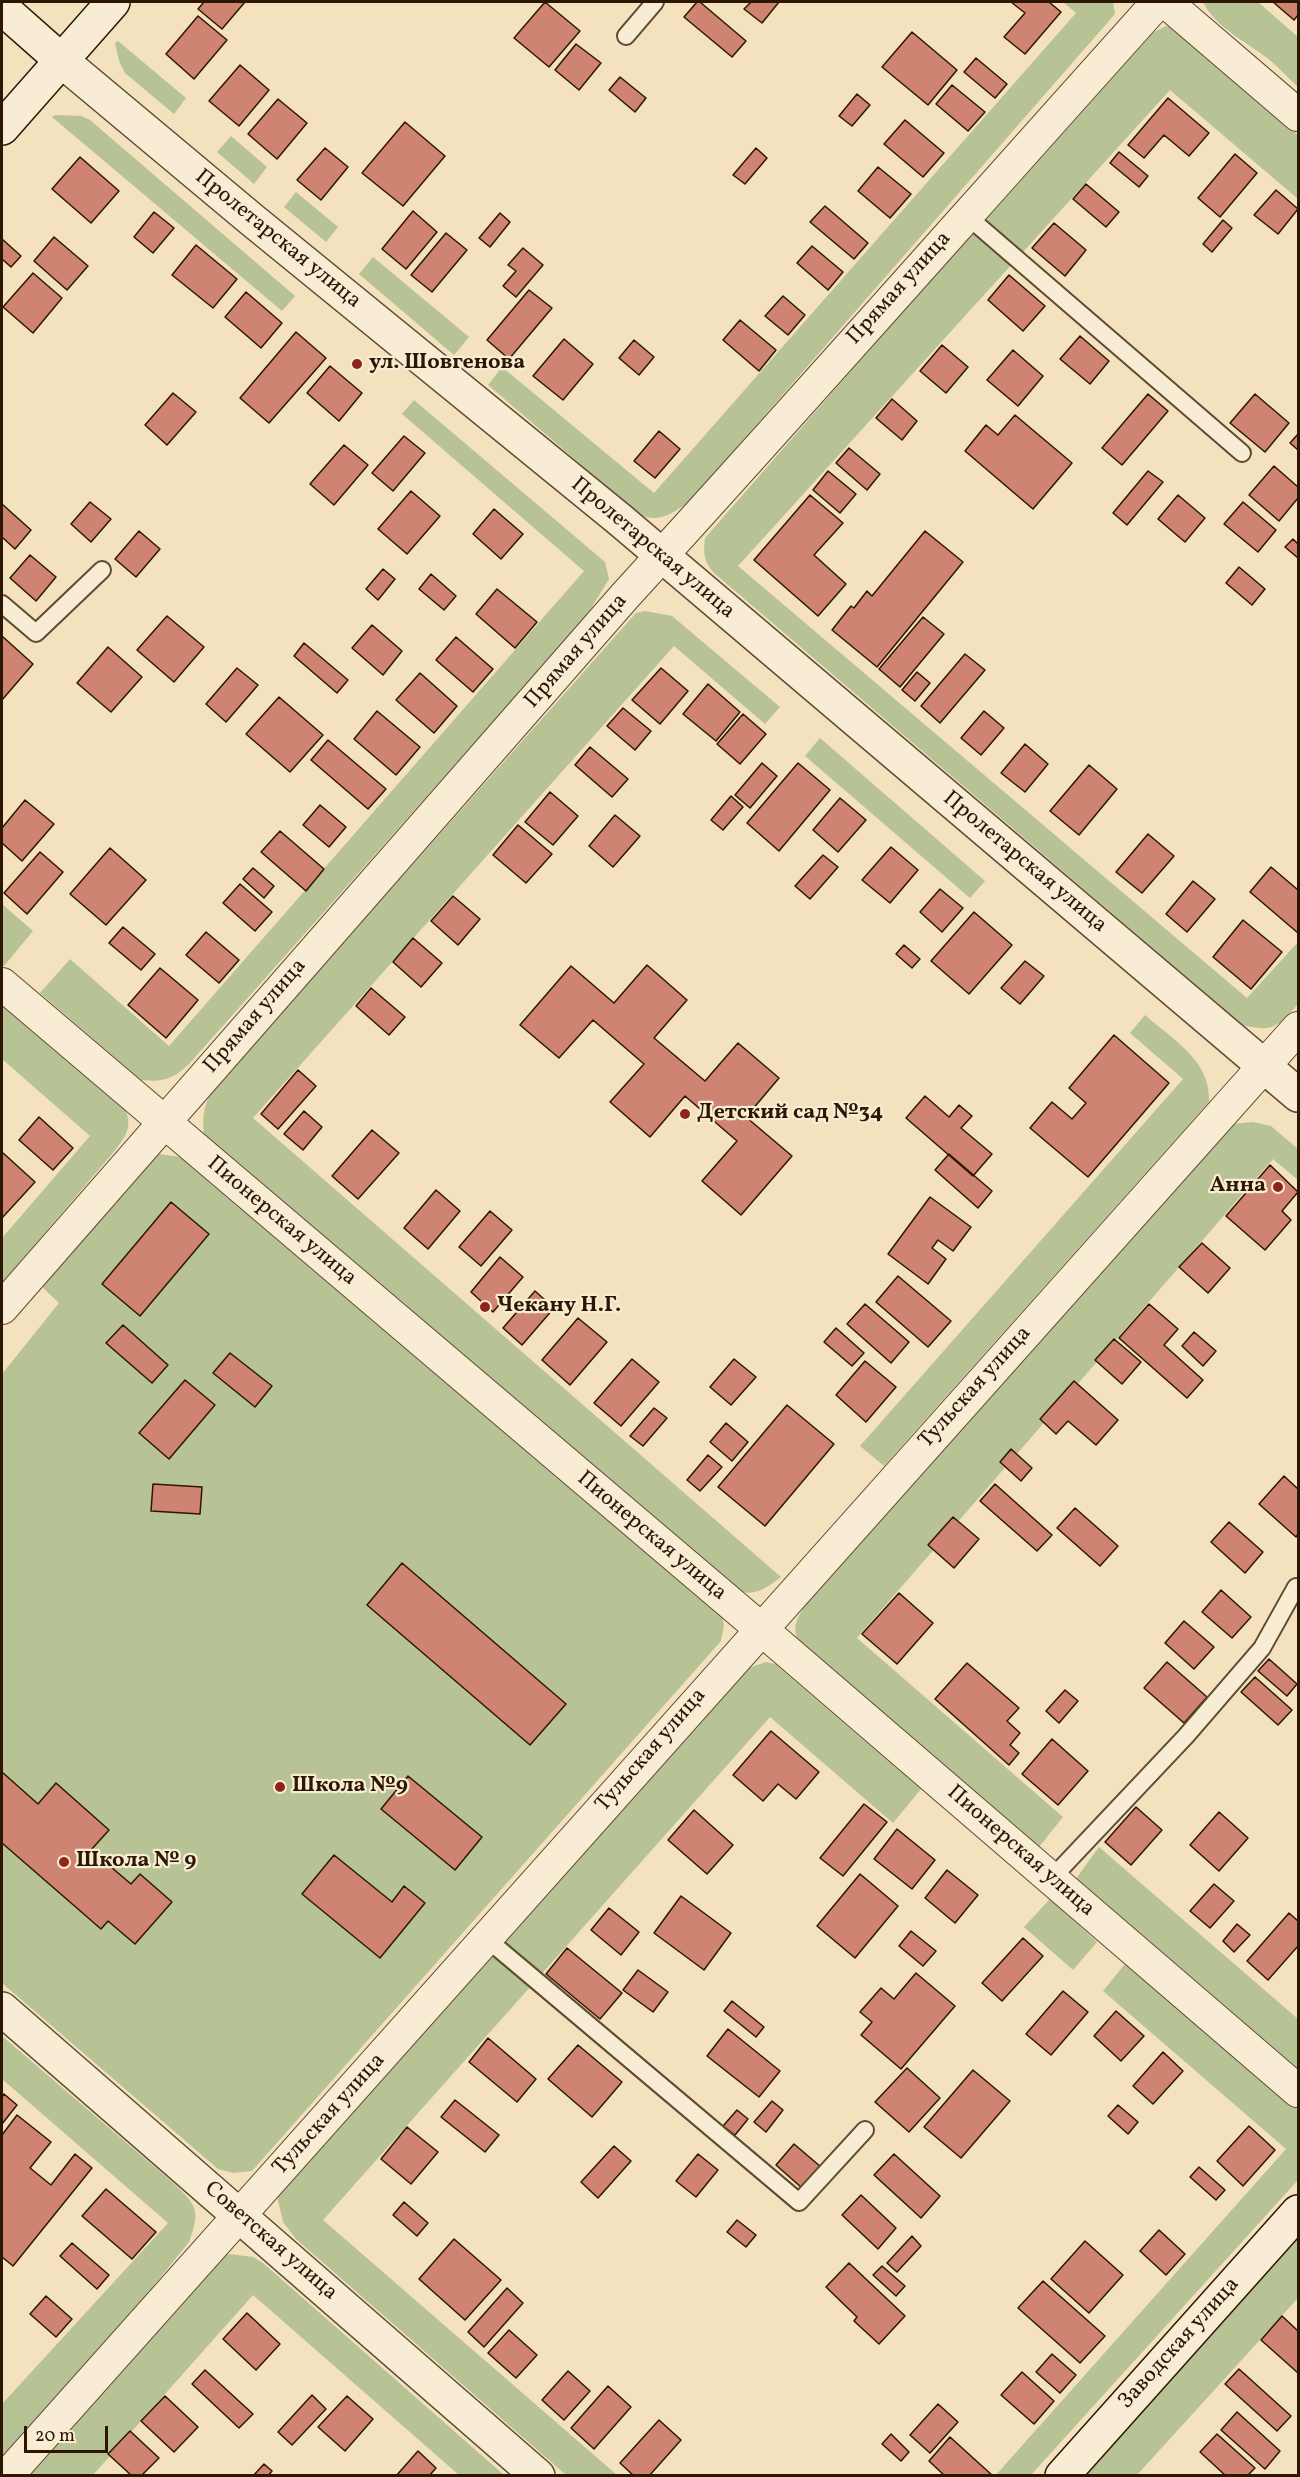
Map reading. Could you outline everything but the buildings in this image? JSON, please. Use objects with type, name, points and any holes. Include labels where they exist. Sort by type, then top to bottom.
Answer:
[{"type":"street","points":[[2,128],[113,2]]},
{"type":"street","name":"Прямая улица","points":[[2,1308],[661,556],[1158,2]]},
{"type":"street","points":[[1166,2],[1299,115]]},
{"type":"street","name":"Пролетарская улица","points":[[2,8],[251,219],[619,519],[1299,1095]]},
{"type":"street","name":"Пионерская улица","points":[[2,984],[761,1629],[1299,2091]]},
{"type":"street","name":"Тульская улица","points":[[7,2475],[1299,1028]]},
{"type":"street","name":"Советская улица","points":[[2,2009],[538,2475]]},
{"type":"street","name":"Заводская улица","points":[[1062,2475],[1299,2212]]},
{"type":"lane","points":[[626,36],[655,2]]},
{"type":"lane","points":[[966,215],[1242,453]]},
{"type":"lane","points":[[2,604],[36,633],[102,570]]},
{"type":"lane","points":[[1051,1879],[1186,1736],[1262,1648],[1296,1587],[1299,1589]]},
{"type":"lane","points":[[487,1939],[799,2202],[865,2130]]},
{"type":"green space","points":[[1063,2],[1113,2],[1115,14],[689,502],[672,513],[660,517],[640,515],[488,385],[502,367],[654,493],[1076,13]]},
{"type":"green space","points":[[1203,2],[1258,2],[1298,37],[1298,87],[1271,61],[1215,19]]},
{"type":"green space","points":[[1166,26],[1176,29],[1298,135],[1298,199],[1170,90],[738,566],[1247,998],[1298,942],[1298,1004],[1285,1018],[1269,1028],[1243,1025],[714,573],[704,553],[705,538],[1128,54],[1146,36]]},
{"type":"green space","points":[[118,41],[186,98],[174,114],[125,73],[119,61],[115,43]]},
{"type":"green space","points":[[56,115],[81,116],[90,120],[295,296],[282,311],[52,117]]},
{"type":"green space","points":[[231,136],[267,167],[254,184],[217,152]]},
{"type":"green space","points":[[296,192],[338,227],[326,242],[284,207]]},
{"type":"green space","points":[[373,257],[469,337],[454,355],[359,274]]},
{"type":"green space","points":[[414,400],[605,562],[609,579],[585,618],[189,1064],[167,1079],[141,1080],[40,993],[70,959],[169,1046],[584,571],[402,414]]},
{"type":"green space","points":[[645,611],[672,616],[780,707],[765,724],[674,646],[253,1118],[781,1577],[765,1588],[749,1593],[736,1591],[204,1135],[205,1109],[216,1086],[636,613]]},
{"type":"green space","points":[[820,738],[985,881],[970,898],[805,756]]},
{"type":"green space","points":[[2,904],[33,931],[4,966],[2,964]]},
{"type":"green space","points":[[2,999],[123,1105],[127,1112],[128,1126],[117,1148],[2,1283],[2,1238],[90,1136],[2,1059]]},
{"type":"green space","points":[[1145,1015],[1178,1042],[1197,1063],[1208,1087],[1209,1102],[884,1466],[860,1446],[1183,1079],[1130,1033]]},
{"type":"green space","points":[[1253,1122],[1271,1126],[1298,1149],[1298,1180],[1273,1159],[857,1638],[1063,1817],[1039,1847],[806,1652],[795,1631],[797,1619],[810,1598],[1233,1124]]},
{"type":"green space","name":"Школа №9","points":[[159,1154],[181,1157],[722,1616],[724,1626],[721,1641],[252,2171],[233,2173],[218,2169],[2,1983],[2,1374],[59,1303],[40,1285],[147,1159]]},
{"type":"green space","points":[[766,1662],[775,1664],[921,1789],[893,1823],[770,1717],[323,2220],[617,2475],[566,2475],[296,2239],[283,2222],[277,2196],[738,1672]]},
{"type":"green space","points":[[1099,1847],[1298,2019],[1298,2073],[1075,1880]]},
{"type":"green space","points":[[1050,1899],[1097,1942],[1073,1970],[1024,1927]]},
{"type":"green space","points":[[1125,1964],[1298,2110],[1298,2180],[1031,2475],[995,2476],[1286,2149],[1103,1991]]},
{"type":"green space","points":[[2,2036],[186,2195],[194,2207],[195,2221],[189,2242],[113,2336],[2,2462],[2,2404],[168,2223],[2,2079]]},
{"type":"green space","points":[[1298,2233],[1298,2298],[1137,2475],[1080,2476]]},
{"type":"green space","points":[[229,2254],[253,2257],[263,2263],[504,2475],[459,2475],[253,2295],[93,2475],[25,2476],[223,2256]]},
{"type":"place","name":"ул. Шовгенова","points":[[357,364]]},
{"type":"place","name":"Детский сад №34","points":[[685,1114]]},
{"type":"place","name":"Анна","points":[[1278,1187]]},
{"type":"place","name":"Чекану Н.Г.","points":[[485,1307]]},
{"type":"place","name":"Школа №9","points":[[280,1787]]},
{"type":"place","name":"Школа № 9","points":[[64,1862]]}]
